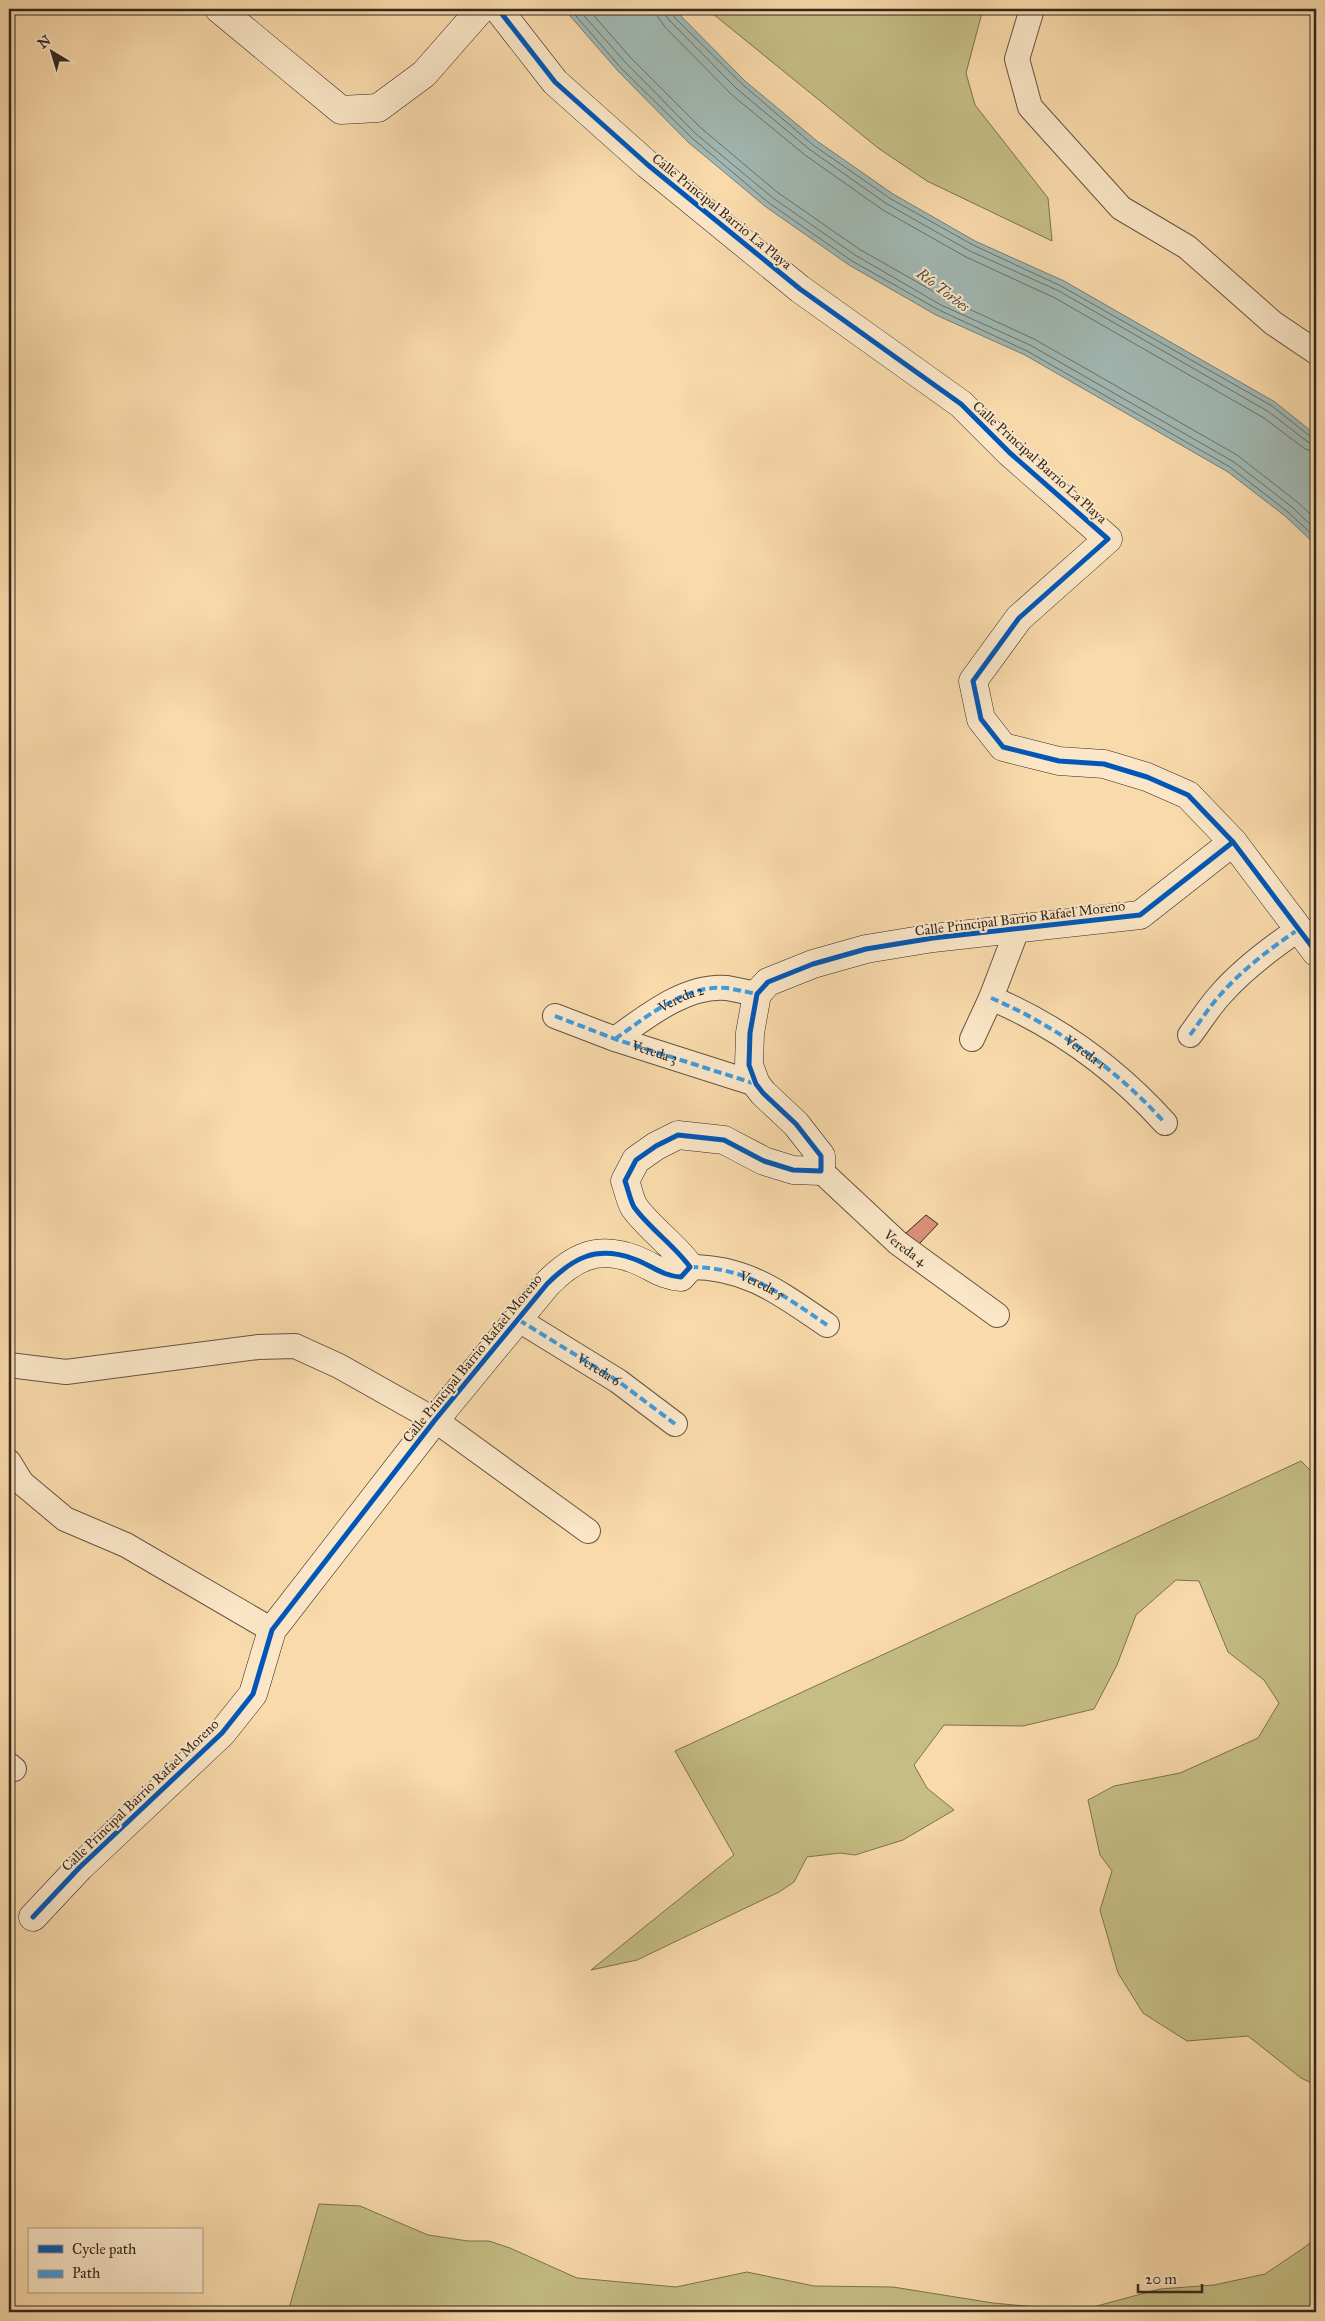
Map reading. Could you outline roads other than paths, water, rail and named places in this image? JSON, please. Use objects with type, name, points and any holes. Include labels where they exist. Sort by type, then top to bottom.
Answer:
[{"type":"street","points":[[219,9],[341,110],[378,108],[424,74],[481,9]]},
{"type":"street","name":"Calle Principal Barrio La Playa","points":[[498,9],[556,82],[648,165],[800,289],[960,404],[1010,453],[1108,539],[1019,618],[973,681],[981,719],[1003,747],[1059,761],[1104,764],[1147,777],[1188,795],[1232,842],[1316,952]]},
{"type":"street","points":[[1032,9],[1017,60],[1030,107],[1121,208],[1206,261],[1273,323],[1316,352]]},
{"type":"street","name":"Calle Principal Barrio Rafael Moreno","points":[[758,994],[768,982],[813,964],[866,949],[1018,927],[1140,915],[1232,842]]},
{"type":"street","points":[[972,1039],[991,998],[1018,927]]},
{"type":"street","points":[[1190,1035],[1220,995],[1238,976],[1274,946],[1299,930]]},
{"type":"street","name":"Vereda 2","points":[[615,1039],[674,998],[696,992],[725,988],[758,994]]},
{"type":"street","points":[[690,1267],[680,1253],[633,1206],[625,1181],[636,1160],[656,1146],[678,1135],[724,1140],[764,1161],[793,1170],[821,1171],[821,1156],[796,1124],[756,1084],[749,1065],[750,1033],[758,994]]},
{"type":"street","name":"Vereda 1","points":[[991,998],[1018,1010],[1101,1062],[1139,1094],[1165,1123]]},
{"type":"street","name":"Vereda 3","points":[[555,1016],[615,1039],[756,1084]]},
{"type":"street","name":"Vereda 4","points":[[821,1171],[898,1243],[997,1315]]},
{"type":"street","name":"Calle Principal Barrio Rafael Moreno","points":[[33,1917],[80,1867],[222,1733],[252,1694],[272,1630],[435,1420],[547,1284],[565,1266],[586,1254],[609,1254],[634,1259],[668,1276],[680,1277],[690,1267]]},
{"type":"street","name":"Vereda 5","points":[[690,1267],[714,1267],[770,1286],[827,1325]]},
{"type":"street","name":"Vereda 6","points":[[519,1320],[618,1381],[675,1424]]},
{"type":"street","points":[[9,1365],[66,1372],[258,1347],[295,1346],[339,1366],[435,1420],[588,1531]]},
{"type":"street","points":[[9,1462],[22,1482],[65,1519],[126,1545],[272,1630]]},
{"type":"water","name":"Río Torbes","points":[[564,9],[674,9],[745,81],[817,141],[893,194],[975,241],[1064,281],[1275,402],[1316,435],[1316,545],[1285,516],[1228,472],[1025,355],[936,315],[849,265],[766,207],[688,142],[618,71]]}]
